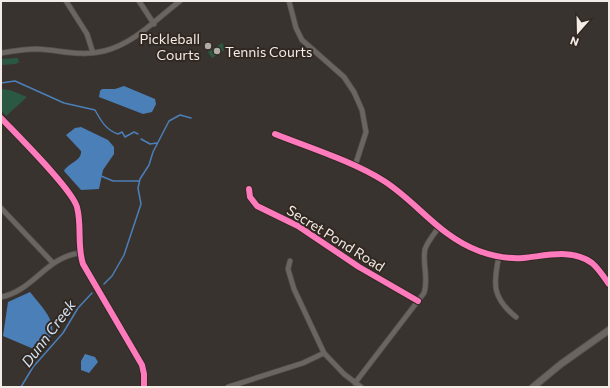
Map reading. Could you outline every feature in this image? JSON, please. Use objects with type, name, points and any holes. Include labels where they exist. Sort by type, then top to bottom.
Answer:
[{"type":"main road","points":[[533,387],[561,364],[609,330]]},
{"type":"street","points":[[66,1],[87,34],[93,53]]},
{"type":"street","points":[[138,1],[154,24]]},
{"type":"street","points":[[1,53],[38,49],[75,54],[93,53],[120,46],[154,24],[180,1]]},
{"type":"street","points":[[289,1],[296,28],[302,40],[344,78],[354,92],[362,110],[366,132],[355,166]]},
{"type":"street","points":[[1,118],[72,197],[78,214],[80,253],[85,269],[142,365],[144,387]]},
{"type":"street","points":[[275,134],[355,166],[384,180],[404,195],[439,227],[467,246],[499,256],[522,258],[557,254],[580,256],[592,263],[607,277],[609,284]]},
{"type":"street","name":"Secret Pond Road","points":[[249,190],[250,197],[257,206],[298,226],[359,267],[418,301]]},
{"type":"street","points":[[1,208],[53,263]]},
{"type":"street","points":[[1,218],[6,213]]},
{"type":"street","points":[[355,384],[418,301],[426,285],[424,258],[426,249],[429,240],[439,227]]},
{"type":"street","points":[[1,297],[20,289],[64,256],[80,253]]},
{"type":"street","points":[[499,256],[494,278],[497,296],[507,310],[516,317]]},
{"type":"street","points":[[290,262],[288,269],[294,289],[324,353],[355,384],[360,387]]},
{"type":"street","points":[[228,387],[303,363],[324,353]]},
{"type":"green space","name":"Tennis Courts","points":[[222,43],[226,49],[212,58],[208,52]]},
{"type":"green space","points":[[18,58],[19,62],[16,64],[1,65],[1,59]]},
{"type":"green space","points":[[1,89],[10,90],[27,97],[6,116],[1,110]]},
{"type":"water","points":[[124,86],[155,99],[156,104],[152,112],[143,114],[99,97],[102,89],[115,89]]},
{"type":"water","points":[[81,127],[108,140],[114,147],[114,154],[103,170],[99,189],[81,190],[64,171],[68,166],[77,160],[81,154],[81,151],[66,135],[75,128]]},
{"type":"water","points":[[30,292],[47,314],[51,322],[52,329],[51,336],[46,343],[36,350],[3,336],[8,302]]},
{"type":"water","points":[[85,354],[95,357],[98,362],[89,373],[81,370],[81,361]]},
{"type":"waterway","points":[[1,83],[15,81],[64,103],[95,110],[104,125],[110,130],[118,134],[122,132],[125,137],[134,132],[138,134]]},
{"type":"waterway","name":"Dunn Creek","points":[[104,284],[112,276],[124,255],[141,204],[138,188],[140,179],[149,165],[153,152],[169,121],[180,115],[191,118]]},
{"type":"waterway","points":[[141,139],[150,144],[157,143]]},
{"type":"waterway","points":[[101,176],[113,181],[139,181]]},
{"type":"waterway","name":"Dunn Creek","points":[[21,387],[33,367],[63,333],[78,308],[92,293]]},
{"type":"cycle path","points":[[1,118],[55,175],[73,199],[77,207],[80,250],[83,264],[142,365],[144,387]]},
{"type":"cycle path","points":[[275,134],[345,161],[384,181],[396,189],[452,237],[465,245],[484,253],[507,258],[523,258],[558,254],[567,254],[584,258],[599,270],[609,284]]},
{"type":"cycle path","points":[[249,189],[250,197],[257,206],[298,226],[359,267],[418,301]]},
{"type":"place","name":"Pickleball Courts","points":[[208,46]]},
{"type":"place","name":"Tennis Courts","points":[[217,51]]}]
